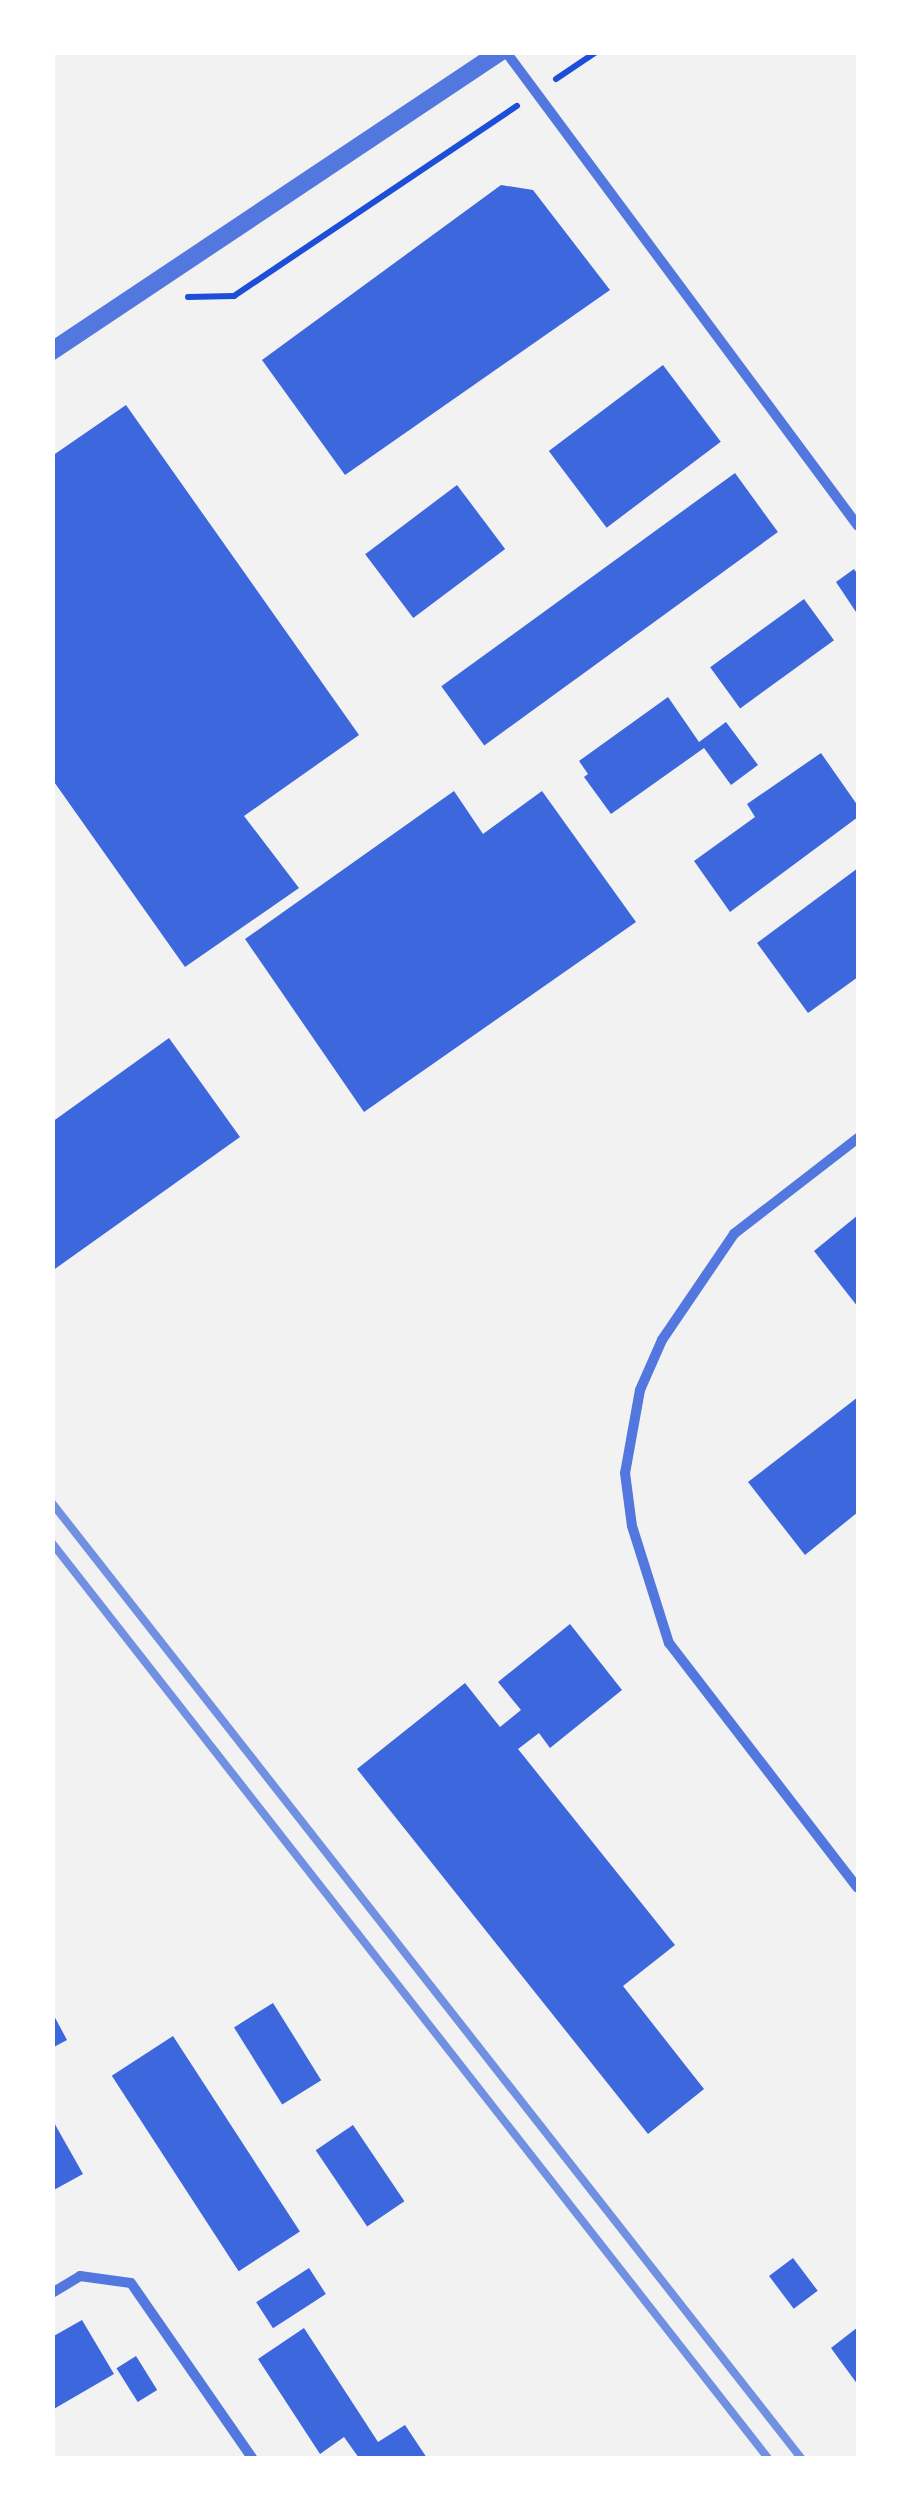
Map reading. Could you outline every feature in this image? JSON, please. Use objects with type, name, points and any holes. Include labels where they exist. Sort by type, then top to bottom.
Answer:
[{"type":"street","points":[[52,351],[503,52],[858,526]]},
{"type":"street","points":[[858,1138],[734,1234],[662,1340],[640,1390],[625,1474],[632,1526],[669,1643],[858,1888]]},
{"type":"street","points":[[52,2293],[80,2276],[130,2282],[252,2458]]},
{"type":"path","points":[[160,280],[173,297],[234,296],[596,52]]},
{"type":"building","points":[[501,185],[533,190],[610,290],[345,475],[262,360]]},
{"type":"building","points":[[663,365],[721,442],[607,528],[549,451]]},
{"type":"building","points":[[126,405],[359,735],[244,816],[299,888],[185,967],[52,779],[52,456]]},
{"type":"building","points":[[735,473],[778,532],[484,745],[441,686]]},
{"type":"building","points":[[457,485],[505,549],[413,618],[365,554]]},
{"type":"building","points":[[854,569],[858,575],[858,615],[836,582]]},
{"type":"building","points":[[804,599],[834,640],[740,708],[710,667]]},
{"type":"building","points":[[668,697],[699,742],[726,722],[758,765],[731,785],[704,748],[611,814],[584,777],[588,774],[579,761]]},
{"type":"building","points":[[821,753],[858,806],[858,817],[730,912],[694,861],[755,817],[747,804]]},
{"type":"building","points":[[454,791],[483,834],[542,791],[636,922],[364,1112],[245,939]]},
{"type":"building","points":[[858,868],[858,977],[808,1013],[757,943]]},
{"type":"building","points":[[169,1038],[240,1137],[52,1271],[52,1122]]},
{"type":"building","points":[[858,1215],[858,1307],[814,1251]]},
{"type":"building","points":[[858,1397],[858,1512],[805,1555],[748,1482]]},
{"type":"building","points":[[570,1624],[622,1690],[550,1748],[539,1733],[518,1749],[675,1945],[623,1986],[704,2089],[648,2134],[357,1769],[465,1683],[500,1727],[521,1710],[498,1682]]},
{"type":"building","points":[[273,2003],[321,2080],[282,2105],[234,2027]]},
{"type":"building","points":[[52,2012],[67,2040],[52,2048]]},
{"type":"building","points":[[173,2036],[300,2231],[239,2271],[112,2076]]},
{"type":"building","points":[[52,2119],[83,2174],[52,2191]]},
{"type":"building","points":[[353,2125],[404,2201],[367,2226],[316,2150]]},
{"type":"building","points":[[793,2258],[818,2291],[794,2309],[769,2276]]},
{"type":"building","points":[[309,2268],[326,2294],[273,2328],[256,2302]]},
{"type":"building","points":[[82,2320],[114,2374],[52,2410],[52,2337]]},
{"type":"building","points":[[858,2327],[858,2385],[831,2348]]},
{"type":"building","points":[[304,2328],[378,2442],[405,2425],[427,2458],[359,2458],[344,2437],[320,2454],[258,2359]]},
{"type":"building","points":[[136,2356],[157,2390],[138,2402],[116,2368]]},
{"type":"railway","points":[[52,1503],[801,2458]]},
{"type":"railway","points":[[52,1543],[768,2458]]}]
